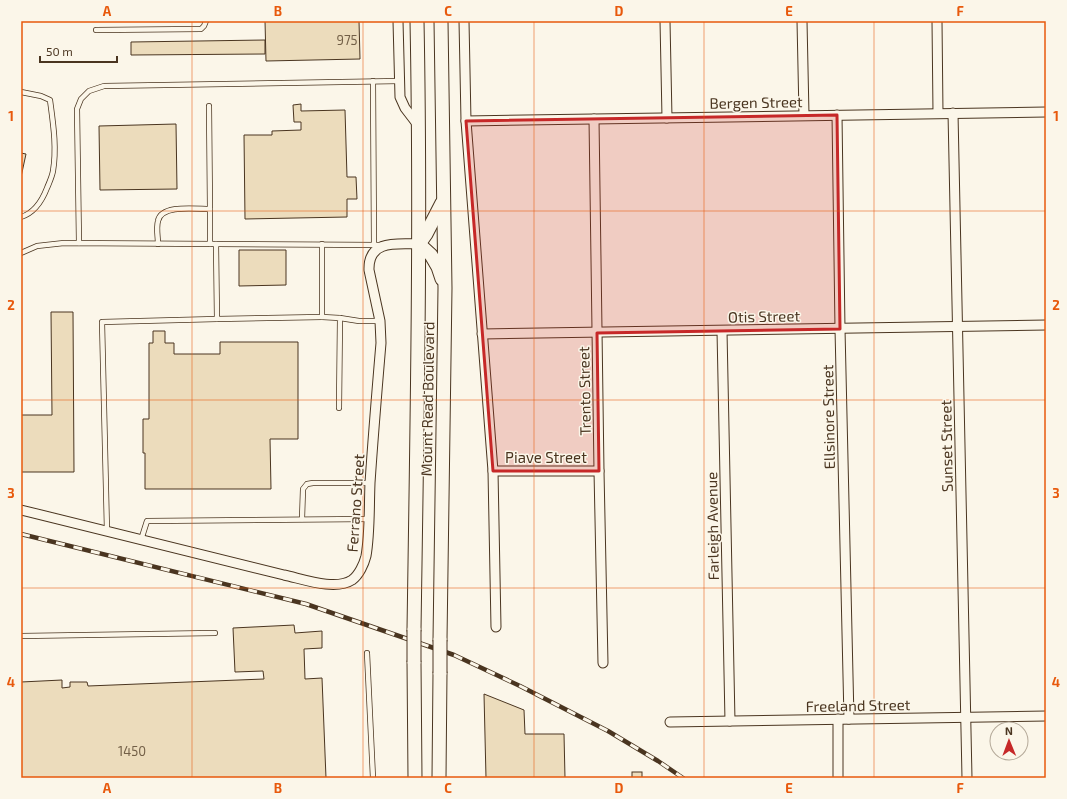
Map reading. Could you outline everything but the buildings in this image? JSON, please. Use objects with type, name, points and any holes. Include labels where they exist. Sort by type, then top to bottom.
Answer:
[{"type":"main road","name":"Mount Read Boulevard","points":[[415,778],[414,630],[419,244],[417,21]]},
{"type":"main road","name":"Mount Read Boulevard","points":[[439,778],[445,288],[442,21]]},
{"type":"main road","points":[[444,199],[426,234],[419,244],[431,255],[438,267],[445,288]]},
{"type":"street","points":[[398,21],[400,97],[402,103],[419,126]]},
{"type":"street","points":[[464,21],[466,121],[493,471],[496,627]]},
{"type":"street","points":[[665,21],[667,118]]},
{"type":"street","points":[[802,21],[804,115]]},
{"type":"street","points":[[937,21],[938,113]]},
{"type":"street","name":"Bergen Street","points":[[466,121],[1046,112]]},
{"type":"street","name":"Sunset Street","points":[[953,113],[967,778]]},
{"type":"street","name":"Ellsinore Street","points":[[837,115],[840,329],[849,719]]},
{"type":"street","name":"Trento Street","points":[[594,119],[598,471],[603,663]]},
{"type":"street","points":[[387,245],[419,244]]},
{"type":"street","name":"Ferrano Street","points":[[21,510],[323,584],[339,585],[353,580],[361,570],[366,558],[370,483],[381,343],[380,321],[369,264],[372,256],[378,248],[387,245]]},
{"type":"street","name":"Otis Street","points":[[482,334],[1046,325]]},
{"type":"street","name":"Farleigh Avenue","points":[[722,331],[730,721]]},
{"type":"street","name":"Piave Street","points":[[493,471],[598,471]]},
{"type":"street","name":"Freeland Street","points":[[670,722],[1046,716]]},
{"type":"street","points":[[838,719],[838,778]]},
{"type":"lane","points":[[96,30],[201,29],[206,21]]},
{"type":"lane","points":[[80,243],[77,109],[81,98],[89,91],[104,86],[400,81]]},
{"type":"lane","points":[[373,82],[374,245]]},
{"type":"lane","points":[[21,92],[41,96],[50,100],[55,140],[53,172],[45,194],[33,211],[21,217]]},
{"type":"lane","points":[[209,106],[210,244]]},
{"type":"lane","points":[[158,244],[158,221],[160,216],[167,210],[210,209]]},
{"type":"lane","points":[[21,253],[38,246],[80,243],[387,245]]},
{"type":"lane","points":[[216,244],[217,319]]},
{"type":"lane","points":[[322,244],[322,317]]},
{"type":"lane","points":[[107,532],[102,322],[322,317],[380,321]]},
{"type":"lane","points":[[339,408],[340,318]]},
{"type":"lane","points":[[302,519],[303,489],[307,484],[313,482],[370,483]]},
{"type":"lane","points":[[141,540],[147,520],[369,519]]},
{"type":"lane","points":[[21,636],[215,633]]},
{"type":"lane","points":[[367,653],[373,778]]},
{"type":"highlighted area","points":[[837,115],[840,329],[597,333],[599,471],[493,471],[466,121]]},
{"type":"railway","points":[[21,534],[306,604],[454,655],[520,686],[608,731],[683,778]]}]
